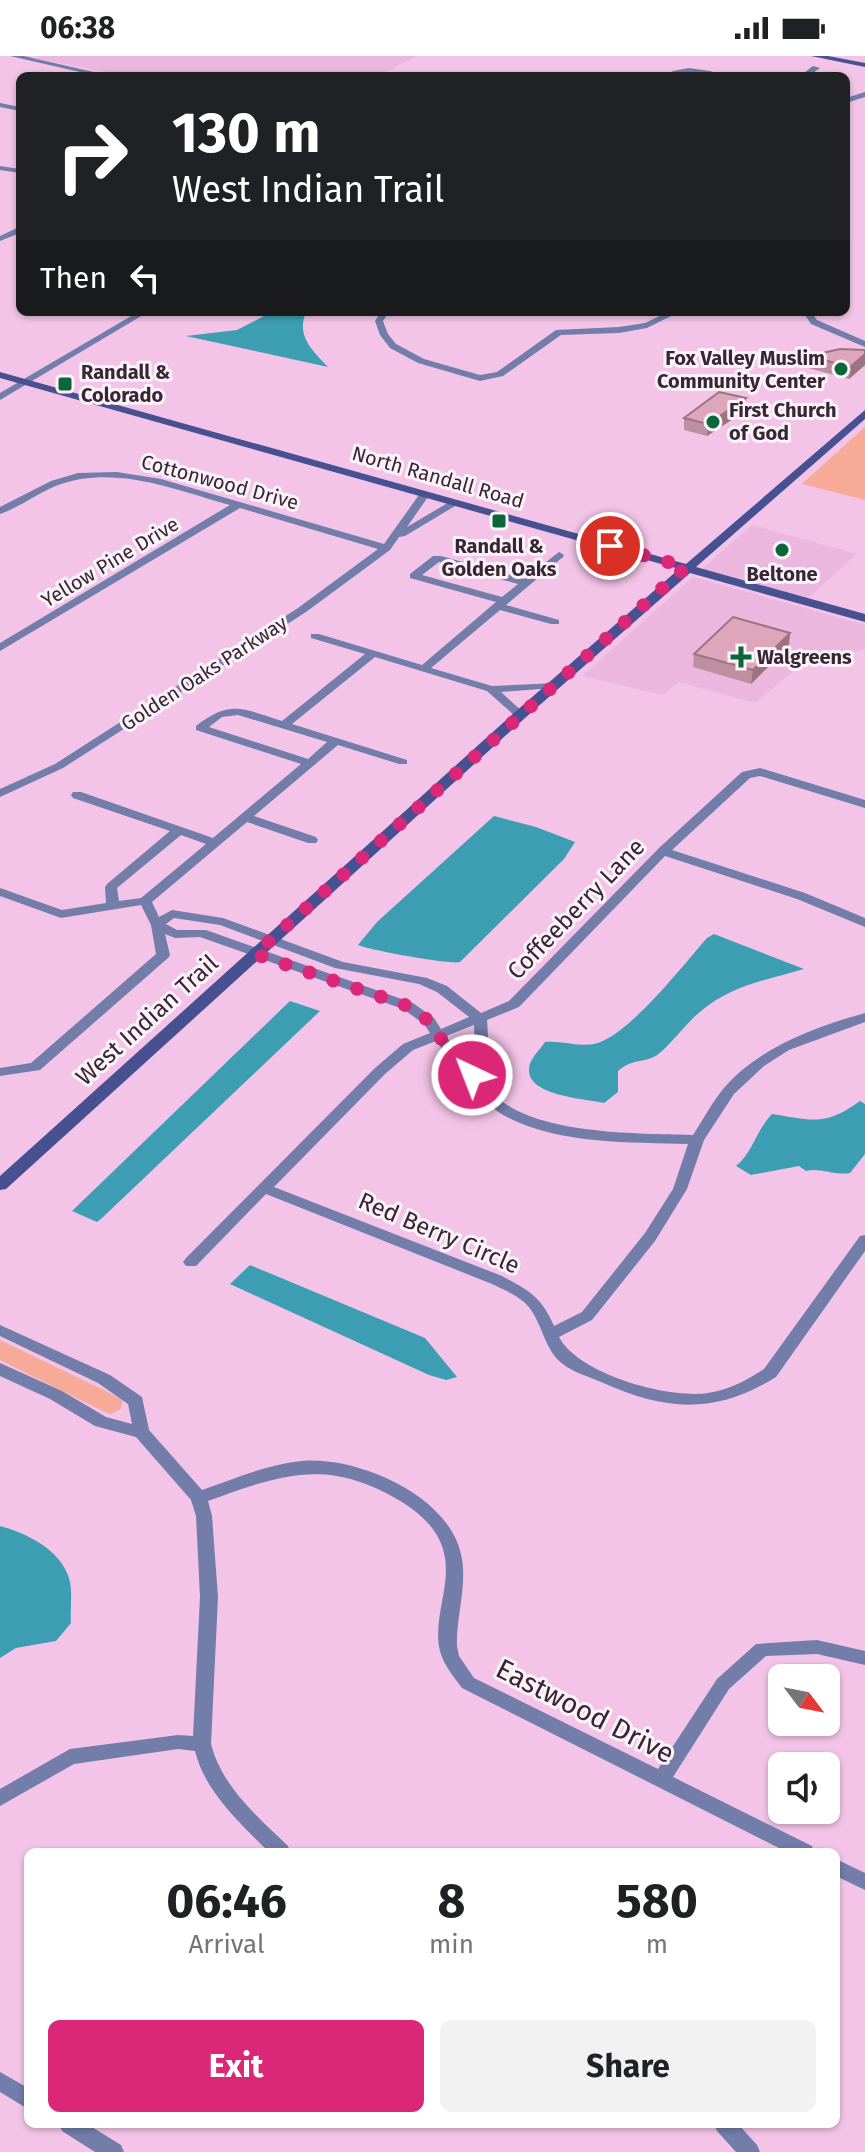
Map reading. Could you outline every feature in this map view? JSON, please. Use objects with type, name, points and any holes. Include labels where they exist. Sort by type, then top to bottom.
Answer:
[{"type":"main road","points":[[815,56],[865,65]]},
{"type":"main road","name":"North Randall Road","points":[[0,375],[865,618]]},
{"type":"main road","name":"West Indian Trail","points":[[0,1185],[553,685],[865,413]]},
{"type":"street","points":[[14,56],[88,72]]},
{"type":"street","points":[[810,72],[816,68]]},
{"type":"street","points":[[676,72],[697,72]]},
{"type":"street","points":[[0,397],[137,316]]},
{"type":"street","points":[[382,316],[379,321],[384,335],[393,346],[421,361],[480,378],[500,374],[559,332],[619,330],[647,325],[666,316]]},
{"type":"street","points":[[810,316],[814,322],[842,337],[865,342]]},
{"type":"street","name":"Cottonwood Drive","points":[[0,511],[54,483],[98,474],[158,481],[386,548]]},
{"type":"street","name":"Golden Oaks Parkway","points":[[0,793],[59,766],[302,610],[386,548],[425,494]]},
{"type":"street","name":"Golden Oaks Parkway","points":[[397,536],[455,503]]},
{"type":"street","name":"Yellow Pine Drive","points":[[0,648],[238,505]]},
{"type":"street","points":[[423,669],[559,555]]},
{"type":"street","points":[[526,583],[437,558],[414,576],[555,622]]},
{"type":"street","points":[[315,636],[491,689],[553,685]]},
{"type":"street","points":[[284,725],[372,654]]},
{"type":"street","points":[[491,689],[520,715]]},
{"type":"street","points":[[309,763],[200,728],[219,714],[239,711],[403,762]]},
{"type":"street","points":[[0,892],[61,914],[145,901],[336,741]]},
{"type":"street","name":"Coffeeberry Lane","points":[[191,1262],[380,1071],[408,1047],[514,1004],[663,851],[746,775],[760,772],[865,804]]},
{"type":"street","points":[[77,795],[215,843]]},
{"type":"street","points":[[245,817],[312,840]]},
{"type":"street","points":[[113,906],[111,887],[178,831]]},
{"type":"street","points":[[663,851],[801,896],[865,923]]},
{"type":"street","points":[[0,1072],[35,1067],[163,955],[157,925],[145,901]]},
{"type":"street","points":[[157,925],[172,914],[195,915],[273,938],[340,965],[397,975],[442,989],[480,1019],[482,1052],[470,1064]]},
{"type":"street","points":[[157,925],[175,934],[201,933],[397,1001],[429,1021],[448,1049],[470,1064],[472,1075],[495,1102],[516,1115],[592,1135],[697,1140]]},
{"type":"street","points":[[551,1334],[587,1316],[607,1295],[650,1237],[680,1189],[697,1140],[729,1091],[759,1063],[794,1043],[865,1017]]},
{"type":"street","name":"Red Berry Circle","points":[[264,1188],[497,1280],[530,1298],[559,1350],[569,1361],[648,1395],[673,1400],[708,1400],[749,1388],[770,1373],[865,1240]]},
{"type":"street","points":[[0,1330],[104,1379],[136,1401],[141,1432],[199,1498],[204,1516],[209,1597],[202,1744],[207,1764],[234,1805],[277,1848]]},
{"type":"street","points":[[0,1369],[56,1395],[101,1422],[141,1432]]},
{"type":"street","name":"Eastwood Drive","points":[[199,1498],[255,1478],[307,1466],[356,1473],[412,1499],[446,1530],[453,1551],[456,1584],[447,1648],[468,1683],[797,1848]]},
{"type":"street","points":[[661,1780],[723,1684],[762,1649],[817,1647],[865,1658]]},
{"type":"street","points":[[0,1798],[70,1757],[178,1742],[202,1744]]},
{"type":"street","points":[[840,1869],[865,1882]]},
{"type":"street","points":[[0,2081],[24,2096]]},
{"type":"street","points":[[75,2128],[114,2152]]},
{"type":"street","points":[[728,2128],[750,2152]]},
{"type":"shaded area","points":[[417,56],[386,72],[105,72],[35,58]]},
{"type":"shaded area","points":[[865,427],[865,500],[802,484]]},
{"type":"shaded area","points":[[752,525],[857,554],[808,598],[702,569]]},
{"type":"shaded area","points":[[693,577],[865,625],[865,649],[802,664],[755,703],[679,682],[663,695],[582,676]]},
{"type":"shaded area","points":[[0,1340],[108,1392],[122,1400],[121,1409],[111,1414],[105,1412],[0,1360]]},
{"type":"water","points":[[264,316],[305,316],[303,328],[307,342],[328,367],[186,336],[237,330]]},
{"type":"water","points":[[494,816],[575,842],[564,859],[460,962],[358,945],[377,922]]},
{"type":"water","points":[[714,934],[804,969],[750,984],[713,1002],[657,1055],[618,1071],[618,1092],[604,1103],[547,1091],[531,1078],[531,1062],[545,1042],[588,1045],[608,1039],[638,1015]]},
{"type":"water","points":[[290,1001],[320,1011],[102,1218],[97,1222],[72,1211]]},
{"type":"water","points":[[860,1101],[865,1104],[865,1154],[850,1173],[806,1171],[799,1166],[751,1175],[736,1166],[772,1114],[817,1120],[837,1115]]},
{"type":"water","points":[[250,1265],[425,1338],[457,1377],[446,1380],[429,1375],[230,1284]]},
{"type":"water","points":[[0,1526],[41,1544],[65,1568],[71,1594],[71,1623],[56,1641],[16,1648],[0,1658]]},
{"type":"building","points":[[840,349],[865,350],[865,354],[850,367],[809,356]]},
{"type":"building","points":[[719,392],[746,398],[708,424],[684,418]]},
{"type":"building","points":[[733,617],[790,633],[753,670],[694,654]]},
{"type":"place","name":"Fox Valley Muslim Community Center","points":[[841,369]]},
{"type":"place","name":"Randall & Colorado","points":[[65,384]]},
{"type":"place","name":"First Church of God","points":[[713,422]]},
{"type":"place","name":"Randall & Golden Oaks","points":[[499,521]]},
{"type":"place","name":"Beltone","points":[[782,550]]},
{"type":"place","name":"Walgreens","points":[[741,657]]},
{"type":"route","points":[[472,1075],[470,1064],[448,1049],[429,1021],[408,1006],[255,954],[686,567],[610,546]]}]
